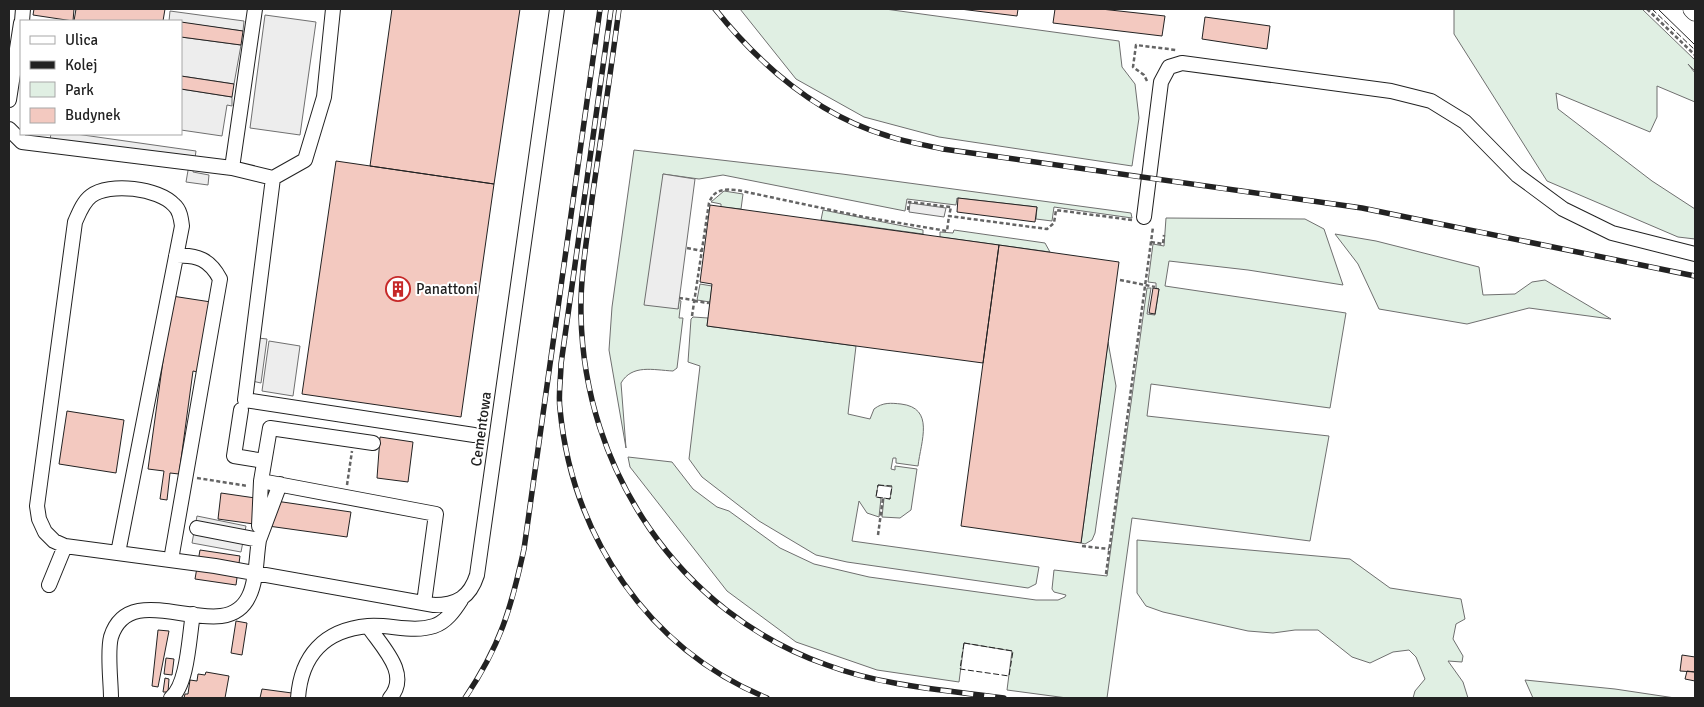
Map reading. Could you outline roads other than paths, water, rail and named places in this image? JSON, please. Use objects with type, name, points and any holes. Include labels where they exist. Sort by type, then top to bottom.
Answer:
[{"type":"main road","points":[[1692,9],[1695,12]]},
{"type":"lane","points":[[232,168],[255,9]]},
{"type":"lane","points":[[9,129],[22,142],[232,168],[273,178],[305,160],[324,97],[333,9]]},
{"type":"lane","name":"Cementowa","points":[[298,698],[299,677],[313,650],[339,633],[368,626],[424,628],[436,626],[446,620],[470,591],[477,575],[557,9]]},
{"type":"lane","points":[[9,100],[17,86],[20,42]]},
{"type":"lane","points":[[1141,219],[1161,82],[1169,66],[1182,63],[1391,92],[1431,101],[1465,122],[1517,175],[1563,210],[1612,234],[1695,254]]},
{"type":"lane","points":[[273,178],[245,400],[474,435]]},
{"type":"lane","points":[[118,553],[182,226],[181,216],[176,206],[157,194],[116,187],[103,189],[90,196],[81,207],[75,222],[37,506],[39,519],[45,532],[54,541],[65,546],[215,566],[424,603],[442,605],[461,600]]},
{"type":"lane","points":[[171,560],[220,279],[214,268],[204,258],[190,254],[176,256]]},
{"type":"lane","points":[[241,410],[234,456],[264,461]]},
{"type":"lane","points":[[115,697],[110,640],[116,627],[126,616],[137,610],[152,610],[224,617],[240,608],[249,597],[253,585],[253,573],[259,540],[261,484],[270,428],[373,443]]},
{"type":"lane","points":[[261,484],[280,484],[436,514],[424,603]]},
{"type":"lane","points":[[259,540],[280,484]]},
{"type":"lane","points":[[197,528],[259,540]]},
{"type":"lane","points":[[49,585],[65,546]]},
{"type":"lane","points":[[171,698],[176,694],[182,682],[193,614]]},
{"type":"lane","points":[[368,626],[397,670],[398,682],[390,698]]},
{"type":"tram line","points":[[1658,9],[1695,45]]},
{"type":"railway","points":[[465,698],[496,644],[509,609],[524,549],[600,9]]},
{"type":"railway","points":[[611,9],[561,364],[559,404],[567,456],[581,501],[599,543],[623,583],[652,619],[686,650],[724,677],[767,698]]},
{"type":"railway","points":[[619,9],[585,254],[581,315],[586,372],[600,428],[621,480],[650,529],[685,572],[727,610],[774,641],[827,665],[870,678],[892,683],[1004,698]]},
{"type":"railway","points":[[715,9],[751,50],[792,86],[837,115],[862,127],[902,140],[943,149],[1362,208],[1695,276]]},
{"type":"place","name":"Panattoni","points":[[398,289]]}]
